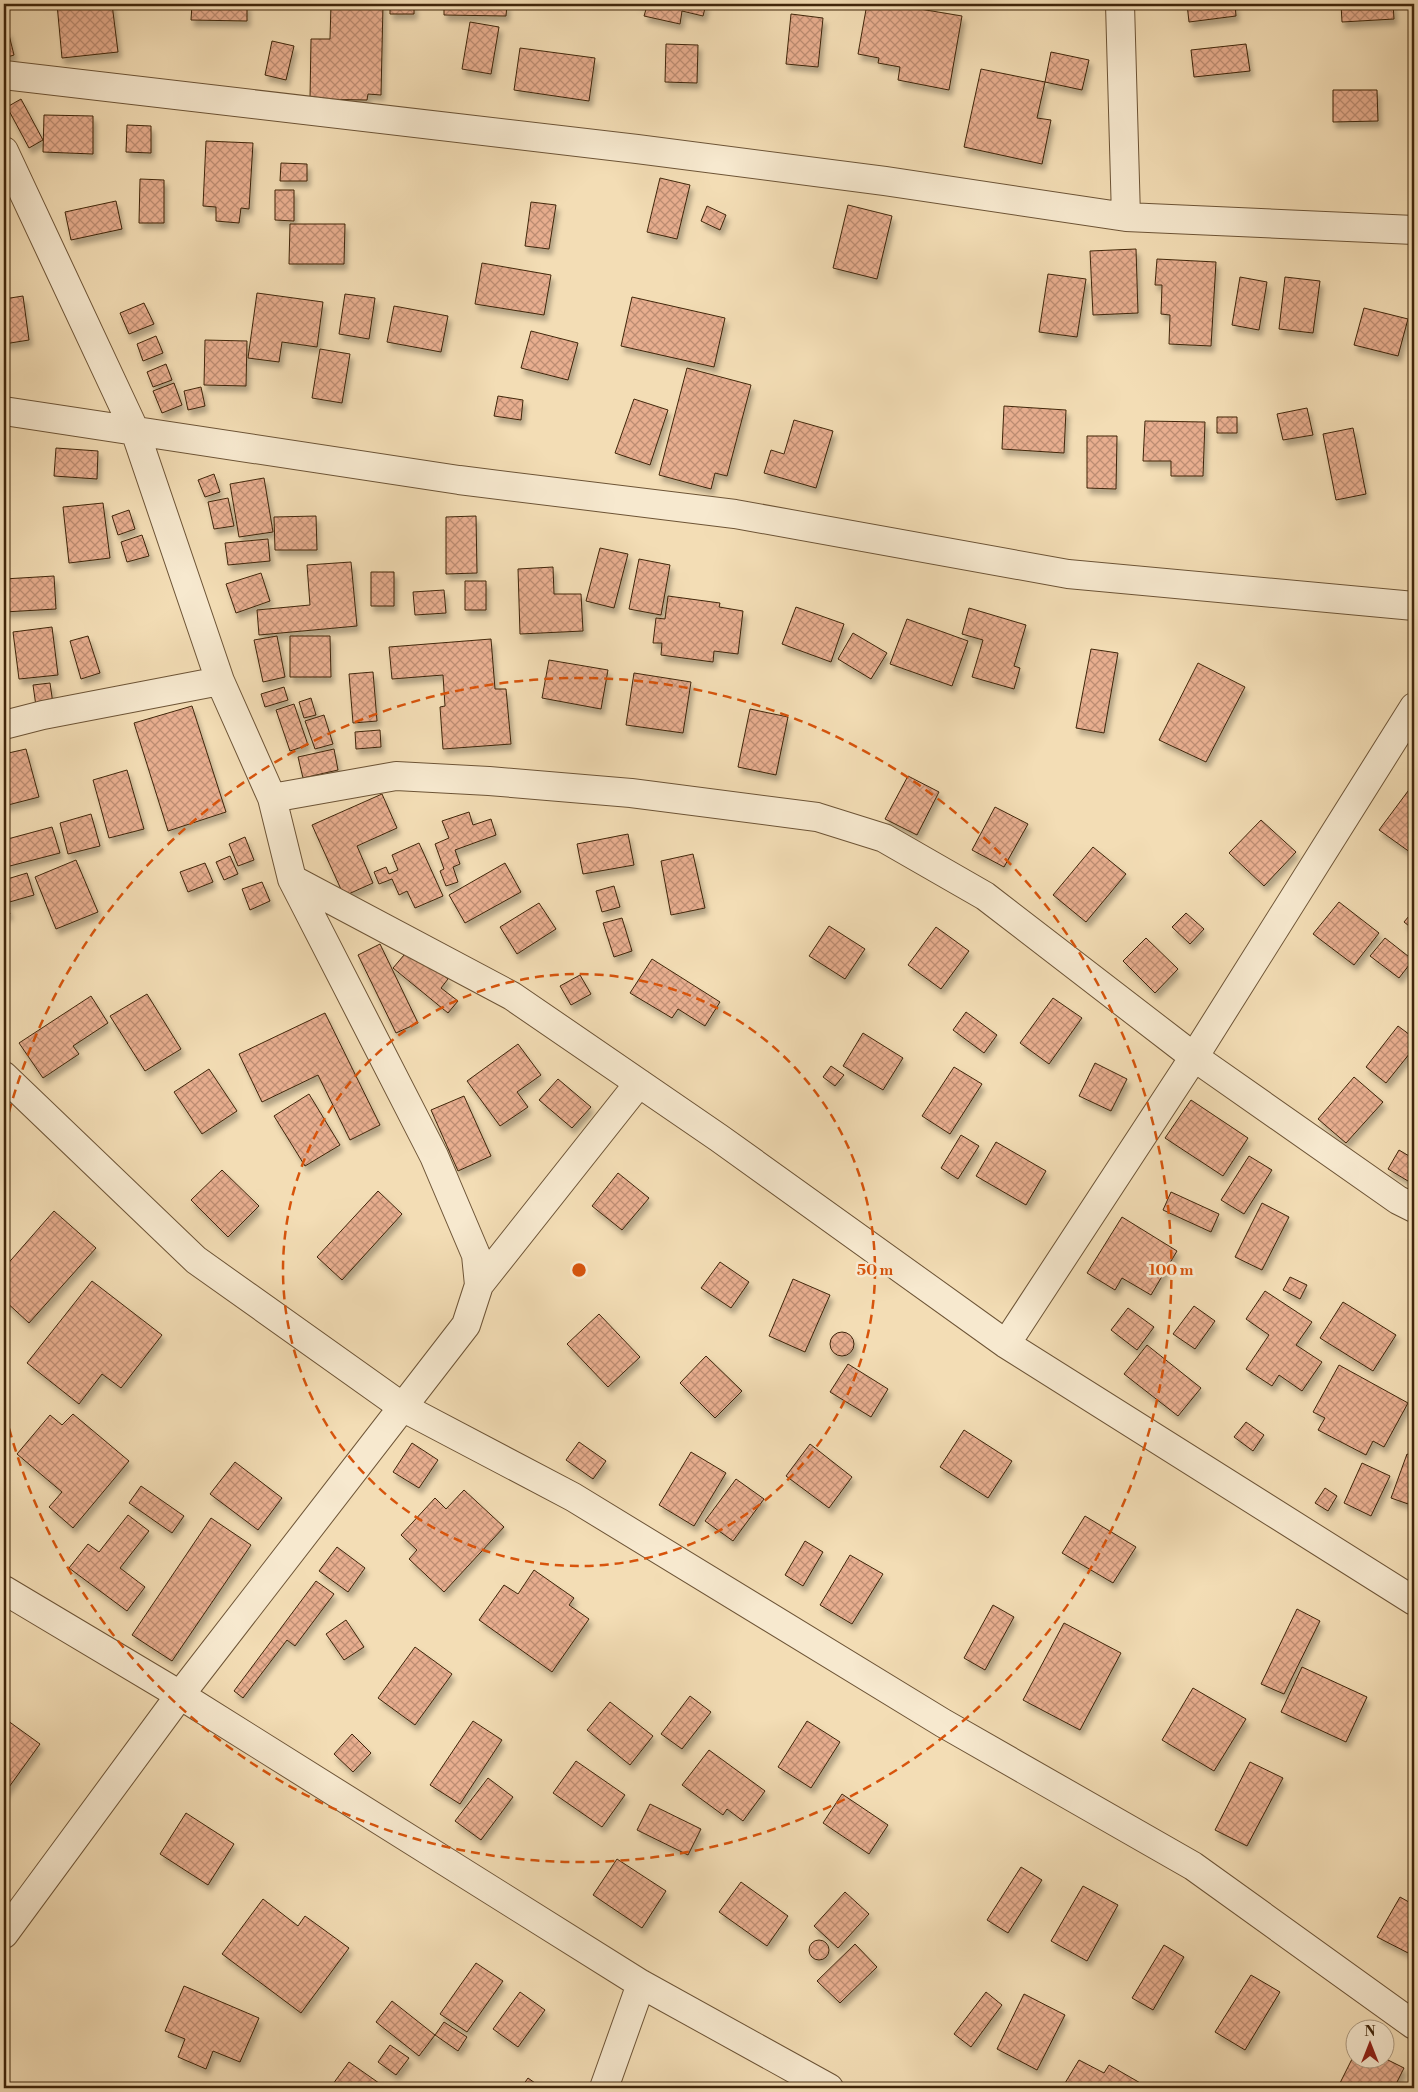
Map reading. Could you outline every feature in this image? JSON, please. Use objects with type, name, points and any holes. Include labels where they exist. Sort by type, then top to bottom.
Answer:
[{"type":"street","points":[[1120,4],[1126,217]]},
{"type":"street","points":[[4,76],[637,148],[885,181],[1126,217],[1414,230]]},
{"type":"street","points":[[4,151],[135,431],[220,681],[272,798],[292,879],[434,1156],[476,1255],[479,1285]]},
{"type":"street","points":[[4,411],[459,480],[735,514],[1068,574],[1414,606]]},
{"type":"street","points":[[4,725],[43,715],[220,681]]},
{"type":"street","points":[[1006,1344],[1194,1057],[1414,707]]},
{"type":"street","points":[[272,798],[396,776],[488,781],[631,793],[817,817],[884,838],[985,896],[1194,1057],[1398,1200],[1414,1208]]},
{"type":"street","points":[[292,879],[512,996],[719,1138],[1006,1344],[1414,1601]]},
{"type":"street","points":[[4,1076],[196,1260],[404,1408],[573,1497],[943,1723],[1193,1866],[1414,2025]]},
{"type":"street","points":[[4,1934],[180,1695],[404,1408],[466,1325],[479,1285],[639,1083]]},
{"type":"street","points":[[4,1590],[180,1695],[641,1984],[828,2088]]},
{"type":"street","points":[[604,2088],[641,1984]]},
{"type":"building","points":[[57,4],[112,4],[118,52],[62,58]]},
{"type":"building","points":[[192,4],[247,4],[247,21],[191,20]]},
{"type":"building","points":[[331,4],[383,4],[381,95],[368,94],[367,100],[310,99],[311,39],[330,39]]},
{"type":"building","points":[[390,4],[414,4],[414,14],[390,14]]},
{"type":"building","points":[[444,4],[507,4],[506,16],[444,15]]},
{"type":"building","points":[[637,4],[706,4],[703,16],[682,11],[680,24],[644,16],[647,6]]},
{"type":"building","points":[[867,4],[890,4],[962,16],[949,90],[898,80],[900,67],[878,63],[879,58],[858,54]]},
{"type":"building","points":[[1187,4],[1235,4],[1236,16],[1189,22]]},
{"type":"building","points":[[1341,4],[1393,4],[1394,19],[1342,22]]},
{"type":"building","points":[[791,14],[823,18],[818,67],[786,64]]},
{"type":"building","points":[[470,22],[499,27],[491,74],[462,69]]},
{"type":"building","points":[[8,31],[14,55],[4,58],[4,32]]},
{"type":"building","points":[[272,41],[294,46],[286,80],[265,75]]},
{"type":"building","points":[[666,44],[698,45],[697,83],[665,82]]},
{"type":"building","points":[[1246,44],[1250,71],[1194,77],[1191,50]]},
{"type":"building","points":[[520,48],[595,58],[589,101],[514,90]]},
{"type":"building","points":[[1051,52],[1089,60],[1082,90],[1045,82]]},
{"type":"building","points":[[981,69],[1045,82],[1037,118],[1051,120],[1042,164],[964,147]]},
{"type":"building","points":[[1333,90],[1377,90],[1378,121],[1333,122]]},
{"type":"building","points":[[21,99],[43,140],[29,148],[7,107]]},
{"type":"building","points":[[44,115],[93,116],[93,154],[43,152]]},
{"type":"building","points":[[127,125],[151,126],[151,153],[126,152]]},
{"type":"building","points":[[206,141],[253,143],[249,209],[241,208],[239,223],[216,221],[216,207],[203,206]]},
{"type":"building","points":[[281,163],[307,164],[307,181],[280,181]]},
{"type":"building","points":[[660,178],[690,185],[677,239],[647,232]]},
{"type":"building","points":[[140,179],[164,180],[164,223],[139,223]]},
{"type":"building","points":[[275,190],[294,190],[294,221],[275,220]]},
{"type":"building","points":[[116,201],[122,229],[71,240],[65,212]]},
{"type":"building","points":[[531,202],[556,205],[549,249],[525,246]]},
{"type":"building","points":[[848,205],[892,216],[877,279],[833,268]]},
{"type":"building","points":[[707,206],[726,215],[720,230],[701,221]]},
{"type":"building","points":[[290,224],[345,224],[344,264],[289,264]]},
{"type":"building","points":[[1136,249],[1138,313],[1093,315],[1090,251]]},
{"type":"building","points":[[1157,259],[1216,262],[1211,346],[1169,344],[1170,315],[1161,314],[1162,285],[1155,285]]},
{"type":"building","points":[[482,263],[551,275],[544,315],[475,304]]},
{"type":"building","points":[[1048,274],[1086,279],[1077,337],[1039,332]]},
{"type":"building","points":[[1240,277],[1267,282],[1259,330],[1232,325]]},
{"type":"building","points":[[1285,277],[1320,281],[1313,333],[1279,329]]},
{"type":"building","points":[[257,293],[323,302],[317,347],[282,342],[279,362],[248,358]]},
{"type":"building","points":[[345,294],[375,298],[369,339],[339,334]]},
{"type":"building","points":[[23,296],[29,340],[4,344],[4,299]]},
{"type":"building","points":[[632,297],[725,318],[714,367],[621,346]]},
{"type":"building","points":[[144,303],[154,324],[129,334],[120,313]]},
{"type":"building","points":[[394,306],[448,316],[441,352],[387,342]]},
{"type":"building","points":[[1364,308],[1408,319],[1398,356],[1354,345]]},
{"type":"building","points":[[531,331],[578,343],[568,380],[521,368]]},
{"type":"building","points":[[156,336],[163,353],[143,361],[137,344]]},
{"type":"building","points":[[205,340],[247,341],[246,386],[204,385]]},
{"type":"building","points":[[320,349],[350,354],[342,403],[312,398]]},
{"type":"building","points":[[166,364],[172,380],[153,387],[147,372]]},
{"type":"building","points":[[687,368],[751,385],[727,476],[715,473],[711,489],[659,475]]},
{"type":"building","points":[[174,383],[182,405],[162,413],[153,391]]},
{"type":"building","points":[[201,387],[205,406],[188,410],[184,391]]},
{"type":"building","points":[[498,396],[523,400],[521,420],[494,416]]},
{"type":"building","points":[[634,399],[668,410],[650,465],[615,453]]},
{"type":"building","points":[[1004,406],[1066,410],[1064,453],[1002,449]]},
{"type":"building","points":[[1307,408],[1313,435],[1283,440],[1277,414]]},
{"type":"building","points":[[1217,417],[1237,417],[1237,433],[1217,433]]},
{"type":"building","points":[[794,420],[833,431],[816,488],[764,473],[771,450],[784,454]]},
{"type":"building","points":[[1145,421],[1205,422],[1203,476],[1171,476],[1171,461],[1143,461]]},
{"type":"building","points":[[1353,428],[1366,494],[1336,500],[1323,434]]},
{"type":"building","points":[[1087,436],[1117,436],[1116,489],[1087,488]]},
{"type":"building","points":[[56,448],[98,451],[97,479],[54,476]]},
{"type":"building","points":[[214,474],[220,492],[205,497],[198,480]]},
{"type":"building","points":[[264,478],[273,532],[239,537],[230,484]]},
{"type":"building","points":[[228,498],[234,526],[214,529],[208,502]]},
{"type":"building","points":[[103,503],[110,558],[69,563],[63,507]]},
{"type":"building","points":[[129,510],[135,529],[118,535],[112,516]]},
{"type":"building","points":[[316,516],[317,550],[275,550],[274,517]]},
{"type":"building","points":[[476,516],[477,573],[446,574],[446,517]]},
{"type":"building","points":[[142,535],[149,556],[127,562],[121,542]]},
{"type":"building","points":[[268,539],[270,561],[228,565],[225,543]]},
{"type":"building","points":[[600,548],[628,554],[614,608],[586,601]]},
{"type":"building","points":[[639,559],[670,565],[661,615],[629,609]]},
{"type":"building","points":[[351,562],[357,626],[259,635],[257,610],[310,605],[307,565]]},
{"type":"building","points":[[553,567],[554,594],[581,594],[583,631],[520,634],[518,569]]},
{"type":"building","points":[[371,572],[394,572],[394,606],[371,606]]},
{"type":"building","points":[[261,573],[270,601],[236,613],[226,584]]},
{"type":"building","points":[[54,576],[56,609],[4,612],[4,579]]},
{"type":"building","points":[[465,581],[486,581],[486,610],[465,610]]},
{"type":"building","points":[[444,590],[446,613],[415,615],[413,592]]},
{"type":"building","points":[[668,596],[720,603],[719,607],[743,611],[738,654],[714,651],[713,662],[661,655],[662,643],[653,643],[656,618],[665,619]]},
{"type":"building","points":[[796,607],[844,624],[831,662],[782,644]]},
{"type":"building","points":[[969,608],[1026,625],[1014,666],[1020,668],[1014,689],[972,677],[983,640],[962,634]]},
{"type":"building","points":[[907,619],[968,641],[952,686],[890,664]]},
{"type":"building","points":[[52,627],[58,675],[19,679],[13,632]]},
{"type":"building","points":[[853,633],[887,653],[871,679],[838,659]]},
{"type":"building","points":[[88,636],[100,673],[81,679],[70,641]]},
{"type":"building","points":[[277,636],[285,677],[263,682],[254,640]]},
{"type":"building","points":[[290,636],[330,636],[331,677],[290,677]]},
{"type":"building","points":[[491,639],[495,689],[506,689],[511,744],[443,749],[440,707],[445,706],[443,675],[392,679],[389,647]]},
{"type":"building","points":[[1091,649],[1118,653],[1104,733],[1076,728]]},
{"type":"building","points":[[549,660],[608,670],[601,709],[542,698]]},
{"type":"building","points":[[1198,663],[1245,687],[1206,762],[1159,740]]},
{"type":"building","points":[[373,672],[377,721],[353,723],[349,674]]},
{"type":"building","points":[[634,673],[691,682],[683,733],[626,725]]},
{"type":"building","points":[[50,683],[53,704],[36,706],[33,685]]},
{"type":"building","points":[[284,687],[288,700],[265,707],[261,694]]},
{"type":"building","points":[[311,698],[316,715],[304,718],[299,702]]},
{"type":"building","points":[[294,704],[308,745],[290,751],[276,710]]},
{"type":"building","points":[[192,706],[226,812],[168,831],[134,723]]},
{"type":"building","points":[[750,709],[788,717],[776,775],[738,767]]},
{"type":"building","points":[[324,715],[333,744],[315,749],[305,721]]},
{"type":"building","points":[[380,730],[381,747],[356,749],[355,732]]},
{"type":"building","points":[[26,749],[39,797],[4,806],[4,754]]},
{"type":"building","points":[[334,749],[338,770],[303,778],[298,757]]},
{"type":"building","points":[[127,770],[144,829],[109,838],[93,780]]},
{"type":"building","points":[[908,776],[939,792],[917,835],[885,819]]},
{"type":"building","points":[[1414,783],[1414,855],[1379,830]]},
{"type":"building","points":[[382,794],[397,828],[357,846],[373,883],[344,896],[312,825]]},
{"type":"building","points":[[995,807],[1028,824],[1004,867],[972,850]]},
{"type":"building","points":[[469,812],[473,825],[491,819],[496,835],[455,850],[460,864],[453,867],[458,882],[446,886],[440,871],[444,869],[435,844],[449,838],[442,821]]},
{"type":"building","points":[[91,814],[100,846],[68,854],[60,823]]},
{"type":"building","points":[[1261,820],[1296,852],[1264,886],[1229,853]]},
{"type":"building","points":[[52,827],[60,853],[6,867],[4,840]]},
{"type":"building","points":[[628,834],[634,865],[583,874],[577,844]]},
{"type":"building","points":[[245,837],[254,860],[238,866],[229,844]]},
{"type":"building","points":[[419,843],[443,896],[415,908],[407,891],[399,895],[392,879],[379,884],[374,872],[386,867],[389,874],[398,870],[392,855]]},
{"type":"building","points":[[1093,847],[1126,874],[1086,922],[1053,895]]},
{"type":"building","points":[[693,854],[705,908],[671,915],[661,861]]},
{"type":"building","points":[[230,856],[238,874],[224,880],[216,862]]},
{"type":"building","points":[[76,860],[98,912],[56,929],[35,877]]},
{"type":"building","points":[[205,863],[213,882],[188,892],[180,872]]},
{"type":"building","points":[[505,863],[521,892],[465,923],[449,895]]},
{"type":"building","points":[[27,873],[34,895],[6,903],[10,914],[4,916],[4,880]]},
{"type":"building","points":[[262,882],[270,901],[250,910],[242,889]]},
{"type":"building","points":[[614,886],[620,907],[602,912],[596,891]]},
{"type":"building","points":[[1339,902],[1379,933],[1354,965],[1313,934]]},
{"type":"building","points":[[539,903],[556,929],[517,954],[500,927]]},
{"type":"building","points":[[1414,910],[1414,930],[1404,922]]},
{"type":"building","points":[[1186,913],[1204,929],[1190,944],[1172,927]]},
{"type":"building","points":[[622,918],[632,951],[614,957],[603,923]]},
{"type":"building","points":[[829,926],[865,949],[845,979],[809,956]]},
{"type":"building","points":[[936,927],[969,951],[941,989],[908,965]]},
{"type":"building","points":[[1146,938],[1178,969],[1155,993],[1123,961]]},
{"type":"building","points":[[1385,938],[1413,960],[1399,978],[1370,956]]},
{"type":"building","points":[[380,944],[418,1023],[396,1033],[358,955]]},
{"type":"building","points":[[410,948],[448,979],[441,988],[458,1001],[448,1013],[393,968]]},
{"type":"building","points":[[652,959],[720,1002],[705,1026],[678,1009],[672,1018],[630,993]]},
{"type":"building","points":[[580,975],[591,994],[571,1005],[560,986]]},
{"type":"building","points":[[147,994],[181,1049],[145,1071],[110,1016]]},
{"type":"building","points":[[91,996],[108,1023],[73,1046],[79,1054],[43,1078],[19,1043]]},
{"type":"building","points":[[1053,998],[1082,1018],[1049,1064],[1020,1043]]},
{"type":"building","points":[[966,1012],[997,1035],[984,1053],[953,1030]]},
{"type":"building","points":[[325,1013],[380,1125],[350,1140],[318,1075],[262,1102],[239,1054]]},
{"type":"building","points":[[1398,1026],[1414,1038],[1414,1048],[1386,1083],[1366,1067]]},
{"type":"building","points":[[863,1033],[903,1058],[883,1090],[843,1066]]},
{"type":"building","points":[[518,1044],[541,1075],[517,1092],[528,1107],[500,1126],[467,1081]]},
{"type":"building","points":[[1095,1063],[1127,1079],[1111,1111],[1079,1096]]},
{"type":"building","points":[[831,1066],[844,1075],[835,1086],[823,1077]]},
{"type":"building","points":[[954,1067],[982,1084],[950,1134],[922,1116]]},
{"type":"building","points":[[209,1069],[237,1111],[202,1134],[174,1092]]},
{"type":"building","points":[[1354,1077],[1383,1102],[1346,1143],[1318,1119]]},
{"type":"building","points":[[558,1079],[591,1107],[572,1128],[539,1100]]},
{"type":"building","points":[[309,1094],[340,1145],[305,1166],[274,1116]]},
{"type":"building","points":[[464,1096],[491,1156],[458,1171],[431,1110]]},
{"type":"building","points":[[1191,1100],[1248,1138],[1223,1176],[1165,1138]]},
{"type":"building","points":[[961,1135],[979,1146],[958,1179],[941,1168]]},
{"type":"building","points":[[996,1142],[1046,1171],[1026,1205],[976,1176]]},
{"type":"building","points":[[1399,1150],[1414,1159],[1414,1171],[1408,1181],[1388,1169]]},
{"type":"building","points":[[1249,1156],[1272,1170],[1244,1214],[1221,1200]]},
{"type":"building","points":[[222,1170],[259,1206],[228,1237],[191,1200]]},
{"type":"building","points":[[618,1173],[649,1198],[622,1230],[592,1206]]},
{"type":"building","points":[[378,1191],[402,1214],[342,1280],[317,1257]]},
{"type":"building","points":[[1171,1192],[1219,1214],[1211,1232],[1163,1210]]},
{"type":"building","points":[[1262,1203],[1289,1217],[1262,1270],[1235,1257]]},
{"type":"building","points":[[54,1211],[96,1248],[29,1323],[4,1300],[4,1268]]},
{"type":"building","points":[[1122,1217],[1177,1251],[1151,1295],[1122,1278],[1115,1290],[1087,1273]]},
{"type":"building","points":[[720,1262],[749,1282],[731,1308],[701,1288]]},
{"type":"building","points":[[1290,1277],[1307,1285],[1300,1299],[1283,1290]]},
{"type":"building","points":[[793,1279],[830,1295],[805,1352],[769,1336]]},
{"type":"building","points":[[92,1281],[162,1335],[121,1388],[102,1374],[79,1404],[27,1363]]},
{"type":"building","points":[[1265,1291],[1312,1322],[1296,1345],[1322,1362],[1302,1391],[1279,1375],[1272,1386],[1246,1369],[1269,1335],[1246,1319]]},
{"type":"building","points":[[1343,1302],[1396,1335],[1373,1371],[1320,1338]]},
{"type":"building","points":[[1194,1306],[1215,1321],[1195,1349],[1173,1334]]},
{"type":"building","points":[[1128,1308],[1154,1327],[1137,1350],[1111,1330]]},
{"type":"building","points":[[599,1314],[640,1357],[608,1387],[567,1344]]},
{"type":"building","points":[[842,1332],[847,1333],[853,1339],[853,1349],[847,1355],[842,1356],[837,1355],[831,1349],[830,1344],[831,1339],[837,1333]]},
{"type":"building","points":[[1147,1345],[1201,1388],[1178,1416],[1124,1374]]},
{"type":"building","points":[[706,1356],[742,1391],[715,1418],[680,1383]]},
{"type":"building","points":[[848,1364],[888,1389],[871,1417],[830,1392]]},
{"type":"building","points":[[1339,1365],[1408,1403],[1384,1447],[1373,1441],[1366,1455],[1318,1430],[1325,1418],[1313,1412]]},
{"type":"building","points":[[73,1414],[129,1461],[73,1528],[49,1507],[62,1492],[17,1454],[50,1415],[62,1425]]},
{"type":"building","points":[[1246,1422],[1264,1435],[1253,1451],[1234,1437]]},
{"type":"building","points":[[964,1430],[1012,1461],[988,1498],[940,1467]]},
{"type":"building","points":[[579,1442],[606,1461],[593,1479],[566,1460]]},
{"type":"building","points":[[412,1443],[438,1460],[419,1488],[393,1472]]},
{"type":"building","points":[[810,1444],[852,1477],[829,1508],[786,1476]]},
{"type":"building","points":[[691,1452],[726,1473],[694,1526],[659,1505]]},
{"type":"building","points":[[1407,1454],[1414,1457],[1414,1506],[1391,1498]]},
{"type":"building","points":[[235,1462],[282,1498],[258,1530],[210,1494]]},
{"type":"building","points":[[1362,1463],[1390,1476],[1371,1516],[1344,1503]]},
{"type":"building","points":[[736,1479],[764,1499],[733,1541],[705,1521]]},
{"type":"building","points":[[141,1486],[184,1516],[172,1533],[129,1503]]},
{"type":"building","points":[[1325,1488],[1337,1496],[1328,1511],[1315,1503]]},
{"type":"building","points":[[464,1490],[504,1527],[444,1592],[409,1559],[417,1550],[401,1535],[435,1498],[446,1509]]},
{"type":"building","points":[[128,1515],[149,1531],[120,1568],[145,1587],[127,1611],[69,1568],[88,1544],[99,1552]]},
{"type":"building","points":[[1085,1516],[1136,1547],[1113,1583],[1062,1553]]},
{"type":"building","points":[[211,1518],[251,1545],[172,1661],[132,1635]]},
{"type":"building","points":[[805,1541],[823,1552],[803,1586],[785,1575]]},
{"type":"building","points":[[337,1547],[365,1568],[348,1592],[319,1571]]},
{"type":"building","points":[[850,1555],[883,1574],[852,1624],[820,1605]]},
{"type":"building","points":[[534,1570],[574,1598],[569,1605],[589,1619],[552,1672],[479,1620],[504,1585],[518,1594]]},
{"type":"building","points":[[316,1581],[334,1594],[295,1646],[287,1640],[243,1698],[234,1691]]},
{"type":"building","points":[[993,1605],[1014,1617],[985,1670],[964,1658]]},
{"type":"building","points":[[1297,1609],[1320,1621],[1284,1694],[1261,1684]]},
{"type":"building","points":[[346,1620],[364,1647],[344,1660],[326,1634]]},
{"type":"building","points":[[1064,1623],[1121,1653],[1080,1730],[1023,1700]]},
{"type":"building","points":[[415,1647],[452,1674],[415,1725],[378,1698]]},
{"type":"building","points":[[1302,1667],[1367,1697],[1346,1742],[1281,1712]]},
{"type":"building","points":[[1193,1688],[1246,1719],[1214,1771],[1162,1740]]},
{"type":"building","points":[[690,1696],[711,1712],[682,1749],[661,1734]]},
{"type":"building","points":[[610,1702],[653,1736],[630,1765],[587,1730]]},
{"type":"building","points":[[4,1718],[40,1744],[4,1794]]},
{"type":"building","points":[[473,1721],[502,1740],[460,1804],[430,1785]]},
{"type":"building","points":[[807,1721],[840,1742],[811,1788],[778,1767]]},
{"type":"building","points":[[352,1734],[371,1753],[353,1772],[334,1754]]},
{"type":"building","points":[[709,1750],[765,1791],[743,1821],[727,1809],[723,1815],[682,1785]]},
{"type":"building","points":[[576,1761],[625,1795],[602,1827],[553,1793]]},
{"type":"building","points":[[1250,1762],[1283,1778],[1247,1846],[1215,1830]]},
{"type":"building","points":[[488,1778],[513,1797],[481,1840],[455,1821]]},
{"type":"building","points":[[842,1794],[888,1825],[869,1854],[823,1823]]},
{"type":"building","points":[[650,1804],[701,1829],[688,1855],[637,1830]]},
{"type":"building","points":[[186,1813],[234,1844],[208,1885],[160,1854]]},
{"type":"building","points":[[617,1859],[666,1891],[642,1928],[593,1895]]},
{"type":"building","points":[[1021,1867],[1042,1880],[1008,1933],[987,1920]]},
{"type":"building","points":[[741,1882],[788,1916],[767,1946],[719,1912]]},
{"type":"building","points":[[1083,1886],[1118,1905],[1087,1961],[1051,1941]]},
{"type":"building","points":[[845,1892],[869,1914],[838,1948],[814,1926]]},
{"type":"building","points":[[1400,1897],[1414,1905],[1414,1956],[1377,1937]]},
{"type":"building","points":[[263,1899],[298,1926],[305,1916],[349,1948],[301,2013],[222,1954]]},
{"type":"building","points":[[819,1940],[826,1943],[829,1950],[826,1957],[819,1960],[812,1957],[809,1950],[812,1943]]},
{"type":"building","points":[[855,1944],[877,1967],[840,2003],[817,1981]]},
{"type":"building","points":[[1164,1945],[1184,1957],[1153,2010],[1132,1998]]},
{"type":"building","points":[[476,1963],[503,1981],[467,2032],[440,2014]]},
{"type":"building","points":[[1251,1975],[1280,1992],[1245,2050],[1215,2032]]},
{"type":"building","points":[[184,1986],[259,2018],[240,2062],[213,2051],[206,2069],[178,2057],[185,2039],[165,2031]]},
{"type":"building","points":[[520,1992],[545,2010],[518,2047],[493,2029]]},
{"type":"building","points":[[986,1992],[1002,2005],[971,2047],[954,2034]]},
{"type":"building","points":[[1024,1994],[1065,2015],[1037,2070],[997,2049]]},
{"type":"building","points":[[392,2001],[435,2035],[419,2056],[376,2022]]},
{"type":"building","points":[[444,2022],[467,2037],[458,2051],[435,2035]]},
{"type":"building","points":[[390,2045],[409,2058],[396,2075],[378,2062]]},
{"type":"building","points":[[1079,2060],[1104,2073],[1109,2065],[1149,2088],[1062,2088]]},
{"type":"building","points":[[349,2062],[386,2088],[330,2088]]},
{"type":"building","points":[[1396,2064],[1404,2068],[1394,2088],[1351,2088],[1340,2083],[1346,2070],[1396,2070]]},
{"type":"building","points":[[528,2078],[542,2088],[521,2088]]}]
